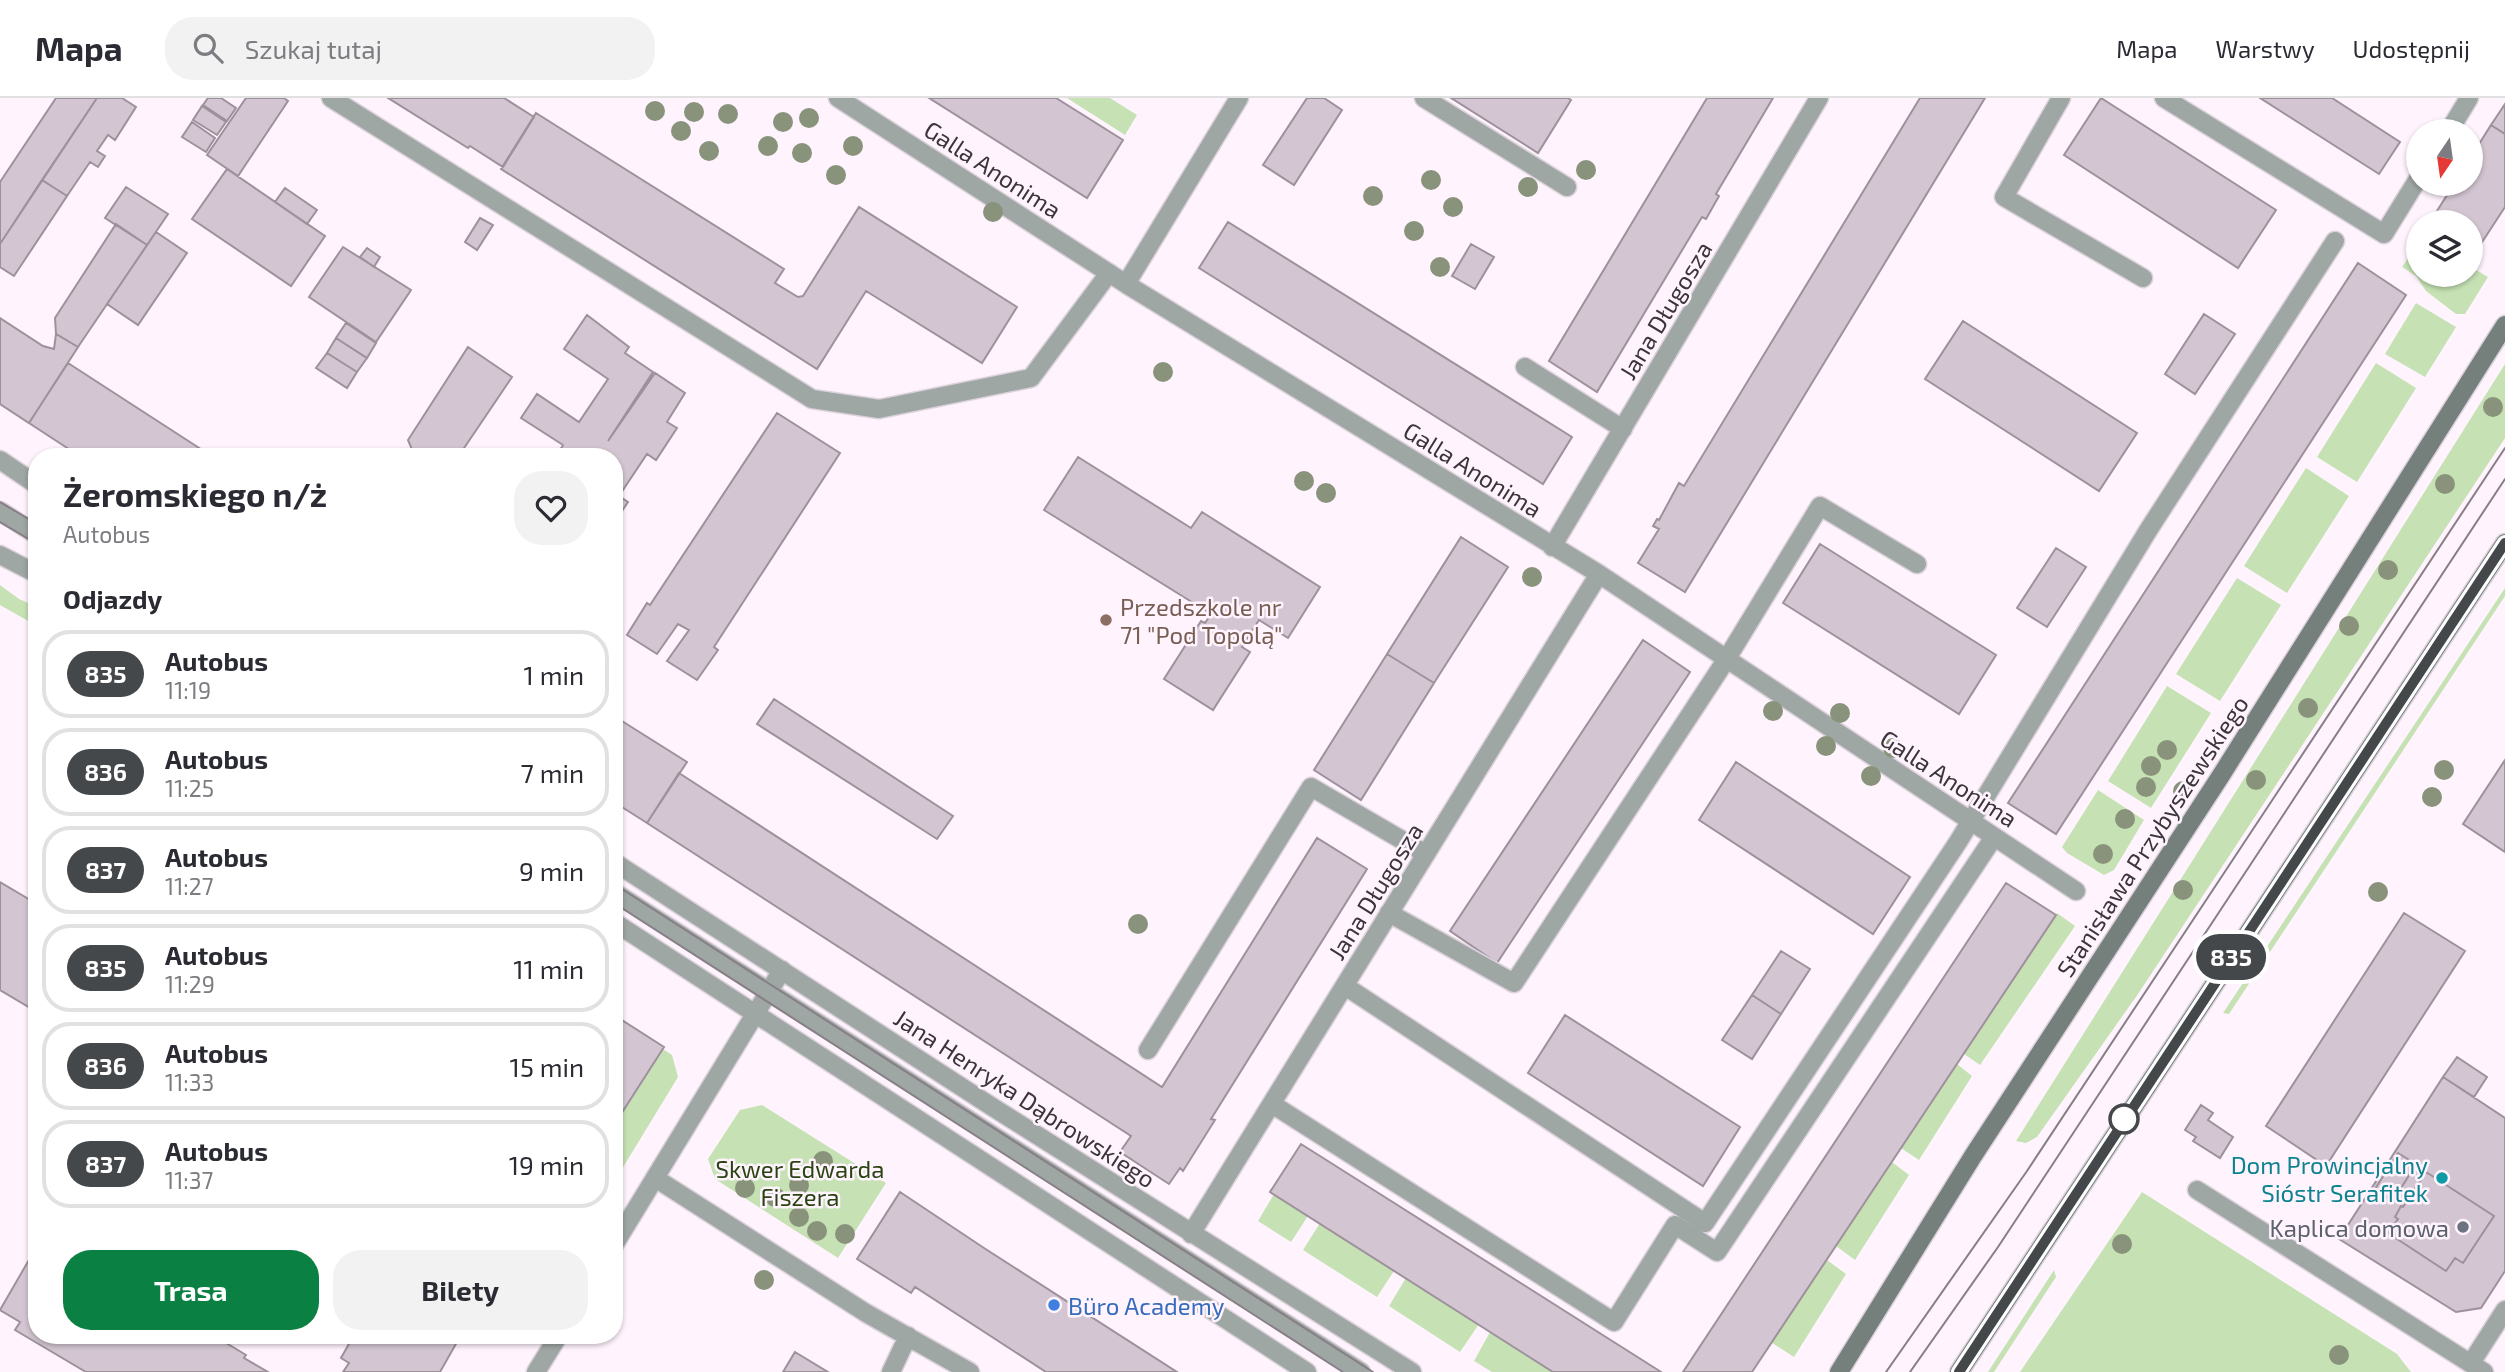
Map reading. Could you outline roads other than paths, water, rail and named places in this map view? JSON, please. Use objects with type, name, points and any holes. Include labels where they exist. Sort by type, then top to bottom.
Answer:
[{"type":"main road","name":"Stanisława Przybyszewskiego","points":[[1839,1372],[1973,1156],[2132,914],[2505,325]]},
{"type":"main road","points":[[1959,1372],[2505,544]]},
{"type":"street","points":[[331,98],[812,399],[879,409],[1031,378],[1109,273]]},
{"type":"street","name":"Galla Anonima","points":[[838,98],[1126,284],[1552,547],[1599,573],[2076,891]]},
{"type":"street","points":[[1126,284],[1239,98]]},
{"type":"street","points":[[1424,98],[1567,187]]},
{"type":"street","name":"Jana Długosza","points":[[1552,547],[1819,98]]},
{"type":"street","points":[[2061,98],[2004,197],[2143,278]]},
{"type":"street","points":[[2164,98],[2384,234],[2407,196]]},
{"type":"street","points":[[2456,119],[2469,98]]},
{"type":"street","points":[[1345,986],[1705,1223],[1970,822],[2149,529],[2335,241]]},
{"type":"street","points":[[1525,366],[1623,429]]},
{"type":"street","points":[[0,460],[28,479]]},
{"type":"street","points":[[1390,913],[1514,983],[1726,660],[1821,506],[1917,564]]},
{"type":"street","points":[[0,511],[28,528]]},
{"type":"street","points":[[0,555],[28,569]]},
{"type":"street","name":"Jana Długosza","points":[[1191,1234],[1599,573]]},
{"type":"street","points":[[1148,1050],[1311,787],[1426,854]]},
{"type":"street","points":[[1272,1104],[1614,1322],[1675,1225],[1717,1252],[1994,837]]},
{"type":"street","name":"Jana Henryka Dąbrowskiego","points":[[623,868],[1191,1234],[1412,1372]]},
{"type":"street","points":[[623,898],[1362,1372]]},
{"type":"street","points":[[623,928],[1307,1372]]},
{"type":"street","points":[[623,1230],[782,970]]},
{"type":"street","points":[[655,1178],[866,1313],[970,1372]]},
{"type":"street","points":[[2197,1191],[2477,1368],[2505,1310]]},
{"type":"street","points":[[891,1372],[908,1336]]},
{"type":"street","points":[[536,1372],[553,1344]]},
{"type":"street","points":[[1374,1348],[1400,1372]]},
{"type":"tram line","points":[[1886,1372],[2027,1171],[2505,448]]},
{"type":"tram line","points":[[1910,1372],[1998,1247],[2505,479]]},
{"type":"tram line","points":[[0,502],[28,519]]},
{"type":"tram line","points":[[0,522],[28,539]]},
{"type":"tram line","points":[[623,890],[1373,1372]]},
{"type":"tram line","points":[[623,909],[1343,1372]]},
{"type":"place","name":"Przedszkole nr 71 \"Pod Topolą\"","points":[[1106,620]]},
{"type":"place","name":"Dom Prowincjalny Sióstr Serafitek","points":[[2442,1178]]},
{"type":"place","name":"Kaplica domowa","points":[[2463,1227]]},
{"type":"place","name":"Büro Academy","points":[[1054,1305]]},
{"type":"park label","name":"Skwer Edwarda Fiszera","points":[[800,1182]]}]
